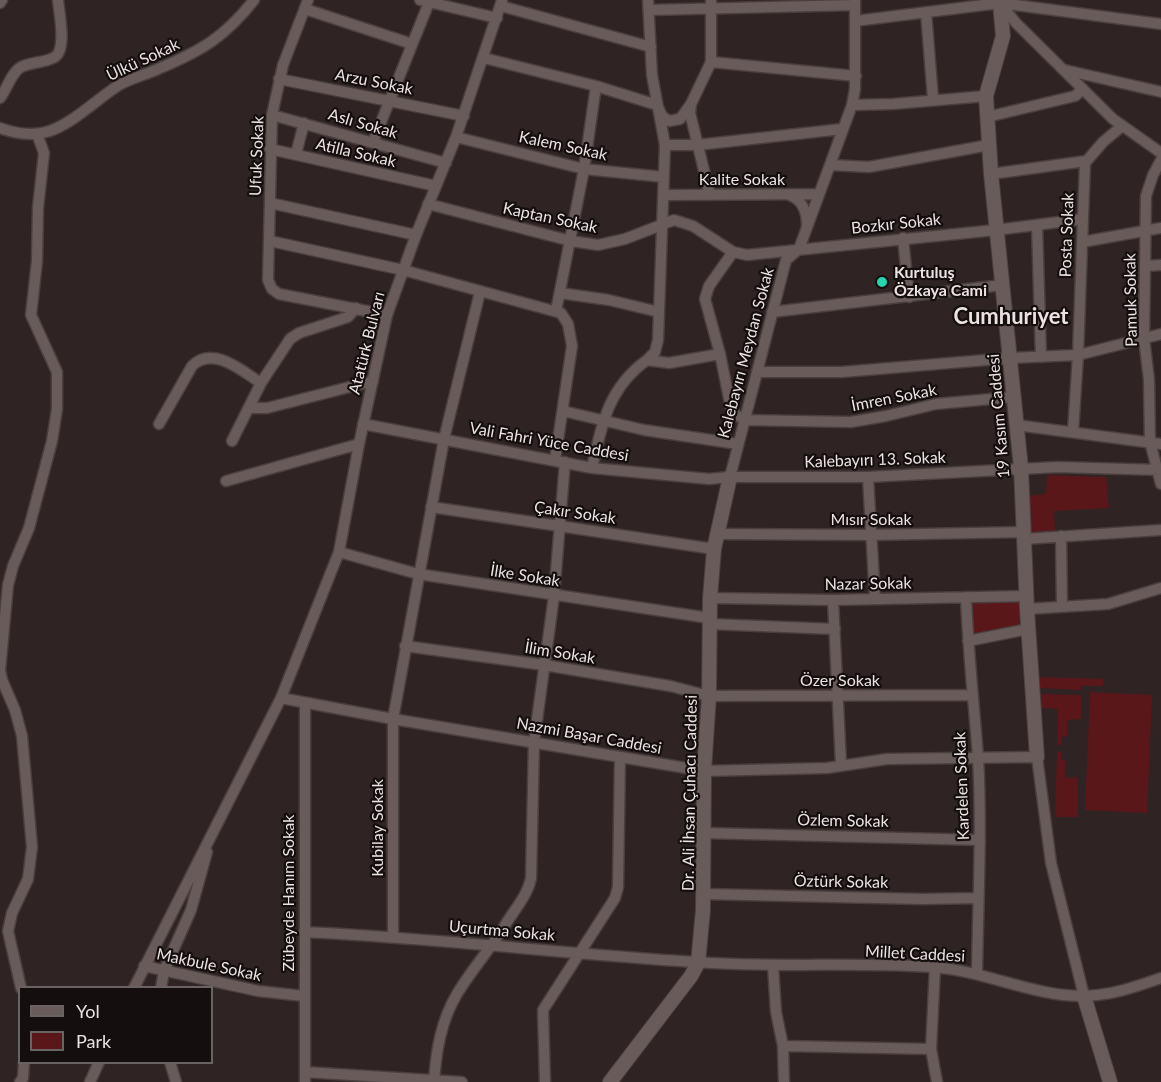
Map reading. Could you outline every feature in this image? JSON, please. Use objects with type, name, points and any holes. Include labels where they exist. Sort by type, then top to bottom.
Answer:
[{"type":"street","points":[[0,98],[16,71],[21,67],[55,58],[59,53],[62,36],[58,0]]},
{"type":"street","name":"Ülkü Sokak","points":[[0,128],[18,133],[37,134],[62,125],[124,82],[174,62],[220,37],[237,22],[254,0]]},
{"type":"street","points":[[373,142],[427,1],[497,18]]},
{"type":"street","points":[[999,2],[1020,27],[1121,127],[1161,153]]},
{"type":"street","points":[[855,21],[999,2],[1161,24]]},
{"type":"street","name":"19 Kasım Caddesi","points":[[999,2],[1003,36],[986,96],[987,117],[996,230],[1022,468],[1026,602],[1037,757]]},
{"type":"street","points":[[502,3],[651,47]]},
{"type":"street","name":"Atatürk Bulvarı","points":[[213,831],[281,698],[339,552],[363,424],[387,315],[416,235],[464,116],[502,3]]},
{"type":"street","points":[[592,468],[608,406],[633,371],[655,352],[658,344],[665,145],[668,123],[657,105],[649,5],[855,3]]},
{"type":"street","name":"Kalebayırı Meydan Sokak","points":[[730,477],[786,260],[799,249],[852,105],[856,76],[855,3]]},
{"type":"street","points":[[306,4],[412,44]]},
{"type":"street","name":"Ufuk Sokak","points":[[306,4],[279,79],[272,115],[270,241],[267,276],[272,289],[279,294],[356,308]]},
{"type":"street","points":[[668,123],[682,117],[691,104],[711,62],[711,5]]},
{"type":"street","points":[[926,12],[933,99]]},
{"type":"street","points":[[1003,36],[1011,27],[1020,27]]},
{"type":"street","points":[[484,58],[596,86],[657,105]]},
{"type":"street","points":[[711,62],[856,76]]},
{"type":"street","points":[[1063,70],[1161,92]]},
{"type":"street","name":"Arzu Sokak","points":[[279,79],[464,116]]},
{"type":"street","points":[[556,311],[584,169],[596,86]]},
{"type":"street","points":[[987,117],[1076,96],[1083,89]]},
{"type":"street","points":[[852,105],[986,96]]},
{"type":"street","points":[[691,104],[690,118],[710,195]]},
{"type":"street","name":"Aslı Sokak","points":[[272,115],[446,163]]},
{"type":"street","points":[[668,123],[681,122],[689,126],[697,145]]},
{"type":"street","points":[[296,154],[304,123]]},
{"type":"street","points":[[991,174],[1086,161],[1121,127]]},
{"type":"street","points":[[665,145],[697,145],[842,129]]},
{"type":"street","points":[[21,986],[8,931],[12,913],[28,879],[32,847],[22,736],[0,670],[8,585],[13,566],[29,528],[52,441],[57,409],[57,372],[31,315],[44,153],[37,134]]},
{"type":"street","name":"Kalem Sokak","points":[[456,137],[584,169],[664,177]]},
{"type":"street","points":[[830,165],[869,167],[989,145]]},
{"type":"street","name":"Atilla Sokak","points":[[270,149],[436,186]]},
{"type":"street","name":"Pamuk Sokak","points":[[1161,160],[1146,196],[1144,338],[1161,484]]},
{"type":"street","name":"Posta Sokak","points":[[1073,432],[1086,161]]},
{"type":"street","name":"Kalite Sokak","points":[[665,195],[819,194]]},
{"type":"street","points":[[788,195],[796,198],[801,204],[806,214],[807,227]]},
{"type":"street","points":[[270,203],[416,235]]},
{"type":"street","name":"Kaptan Sokak","points":[[428,204],[571,241],[605,244],[625,239],[663,223]]},
{"type":"street","name":"Bozkır Sokak","points":[[733,252],[747,255],[1083,219]]},
{"type":"street","points":[[663,223],[674,220],[689,224],[733,252],[709,286],[705,296],[731,408],[736,415],[745,420]]},
{"type":"street","points":[[1037,225],[1041,357]]},
{"type":"street","points":[[1082,242],[1145,229],[1161,228]]},
{"type":"street","points":[[903,238],[909,297]]},
{"type":"street","points":[[270,241],[403,270],[556,311],[566,319],[572,339],[563,411],[560,526],[554,596],[534,742],[531,878],[526,892],[493,945],[463,984],[447,1015],[437,1049],[434,1081]]},
{"type":"street","points":[[1145,266],[1161,265]]},
{"type":"street","points":[[772,312],[1003,285]]},
{"type":"street","name":"Kubilay Sokak","points":[[393,937],[393,719],[444,439],[480,292]]},
{"type":"street","points":[[560,293],[609,300],[659,312]]},
{"type":"street","points":[[232,441],[261,383],[293,336],[348,317],[356,308],[387,315]]},
{"type":"street","points":[[757,372],[842,372],[1010,358],[1078,355],[1161,334]]},
{"type":"street","points":[[647,360],[669,363],[720,354]]},
{"type":"street","points":[[159,424],[192,366],[200,359],[211,357],[232,364],[261,383]]},
{"type":"street","points":[[249,408],[267,408],[373,381]]},
{"type":"street","name":"İmren Sokak","points":[[745,420],[851,422],[936,404],[1013,397]]},
{"type":"street","points":[[563,411],[668,435],[738,444]]},
{"type":"street","name":"Vali Fahri Yüce Caddesi","points":[[363,424],[592,468],[709,479],[730,477]]},
{"type":"street","points":[[1016,425],[1156,443]]},
{"type":"street","points":[[226,481],[359,444]]},
{"type":"street","name":"Kalebayırı 13. Sokak","points":[[730,477],[868,477],[1022,468],[1086,467],[1160,470]]},
{"type":"street","name":"Dr. Ali İhsan Çuhacı Caddesi","points":[[610,1082],[691,976],[698,963],[702,940],[704,894],[704,771],[709,696],[710,598],[714,549],[730,477]]},
{"type":"street","points":[[868,477],[875,599]]},
{"type":"street","name":"Çakır Sokak","points":[[431,507],[714,549]]},
{"type":"street","name":"Mısır Sokak","points":[[717,534],[1061,536],[1161,530]]},
{"type":"street","points":[[1061,536],[1062,607]]},
{"type":"street","name":"İlke Sokak","points":[[339,552],[418,574],[709,621],[835,629]]},
{"type":"street","name":"Nazar Sokak","points":[[710,598],[833,600],[966,597],[1062,607],[1108,604],[1161,588]]},
{"type":"street","name":"Kardelen Sokak","points":[[966,597],[978,758],[980,840],[977,973]]},
{"type":"street","points":[[833,600],[841,765]]},
{"type":"street","points":[[968,641],[1028,629]]},
{"type":"street","name":"İlim Sokak","points":[[405,646],[544,665],[670,686],[709,696]]},
{"type":"street","name":"Özer Sokak","points":[[709,696],[972,695]]},
{"type":"street","name":"Nazmi Başar Caddesi","points":[[281,698],[305,704],[704,771],[827,768],[887,759],[1037,757]]},
{"type":"street","name":"Zübeyde Hanım Sokak","points":[[305,704],[305,1077]]},
{"type":"street","points":[[544,1082],[543,1010],[615,898],[618,887],[620,757]]},
{"type":"street","points":[[1037,757],[1051,862],[1084,996],[1110,1082]]},
{"type":"street","points":[[134,986],[213,831]]},
{"type":"street","points":[[160,986],[164,971],[191,910],[213,831]]},
{"type":"street","name":"Özlem Sokak","points":[[705,833],[980,840]]},
{"type":"street","name":"Öztürk Sokak","points":[[704,894],[922,899],[978,898]]},
{"type":"street","name":"Uçurtma Sokak","points":[[304,932],[393,937],[698,963]]},
{"type":"street","name":"Millet Caddesi","points":[[698,963],[935,967],[977,973],[1035,989],[1084,996],[1119,992],[1161,978]]},
{"type":"street","name":"Makbule Sokak","points":[[144,966],[258,991],[304,996]]},
{"type":"street","points":[[773,966],[776,1011],[783,1046],[784,1082]]},
{"type":"street","points":[[935,967],[931,1050],[937,1082]]},
{"type":"street","points":[[783,1046],[931,1050]]},
{"type":"street","points":[[20,1082],[23,1078],[24,1064]]},
{"type":"street","points":[[90,1082],[98,1064]]},
{"type":"street","points":[[171,1064],[176,1082]]},
{"type":"street","points":[[305,1077],[462,1082]]},
{"type":"green space","points":[[1047,475],[1106,477],[1109,508],[1054,511],[1055,535],[1029,535],[1026,496],[1046,494]]},
{"type":"green space","points":[[970,601],[1020,601],[1022,626],[972,636]]},
{"type":"green space","points":[[1039,677],[1104,679],[1103,686],[1081,686],[1081,690],[1039,688]]},
{"type":"green space","points":[[1090,692],[1152,695],[1147,813],[1085,810]]},
{"type":"green space","points":[[1040,694],[1081,695],[1081,719],[1067,720],[1067,736],[1062,737],[1062,745],[1057,745],[1058,709],[1041,708]]},
{"type":"green space","points":[[1057,751],[1061,752],[1061,760],[1065,760],[1065,778],[1078,777],[1078,817],[1055,817]]},
{"type":"place","name":"Kurtuluş Özkaya Cami","points":[[882,282]]},
{"type":"district","name":"Cumhuriyet","points":[[1011,317]]}]
